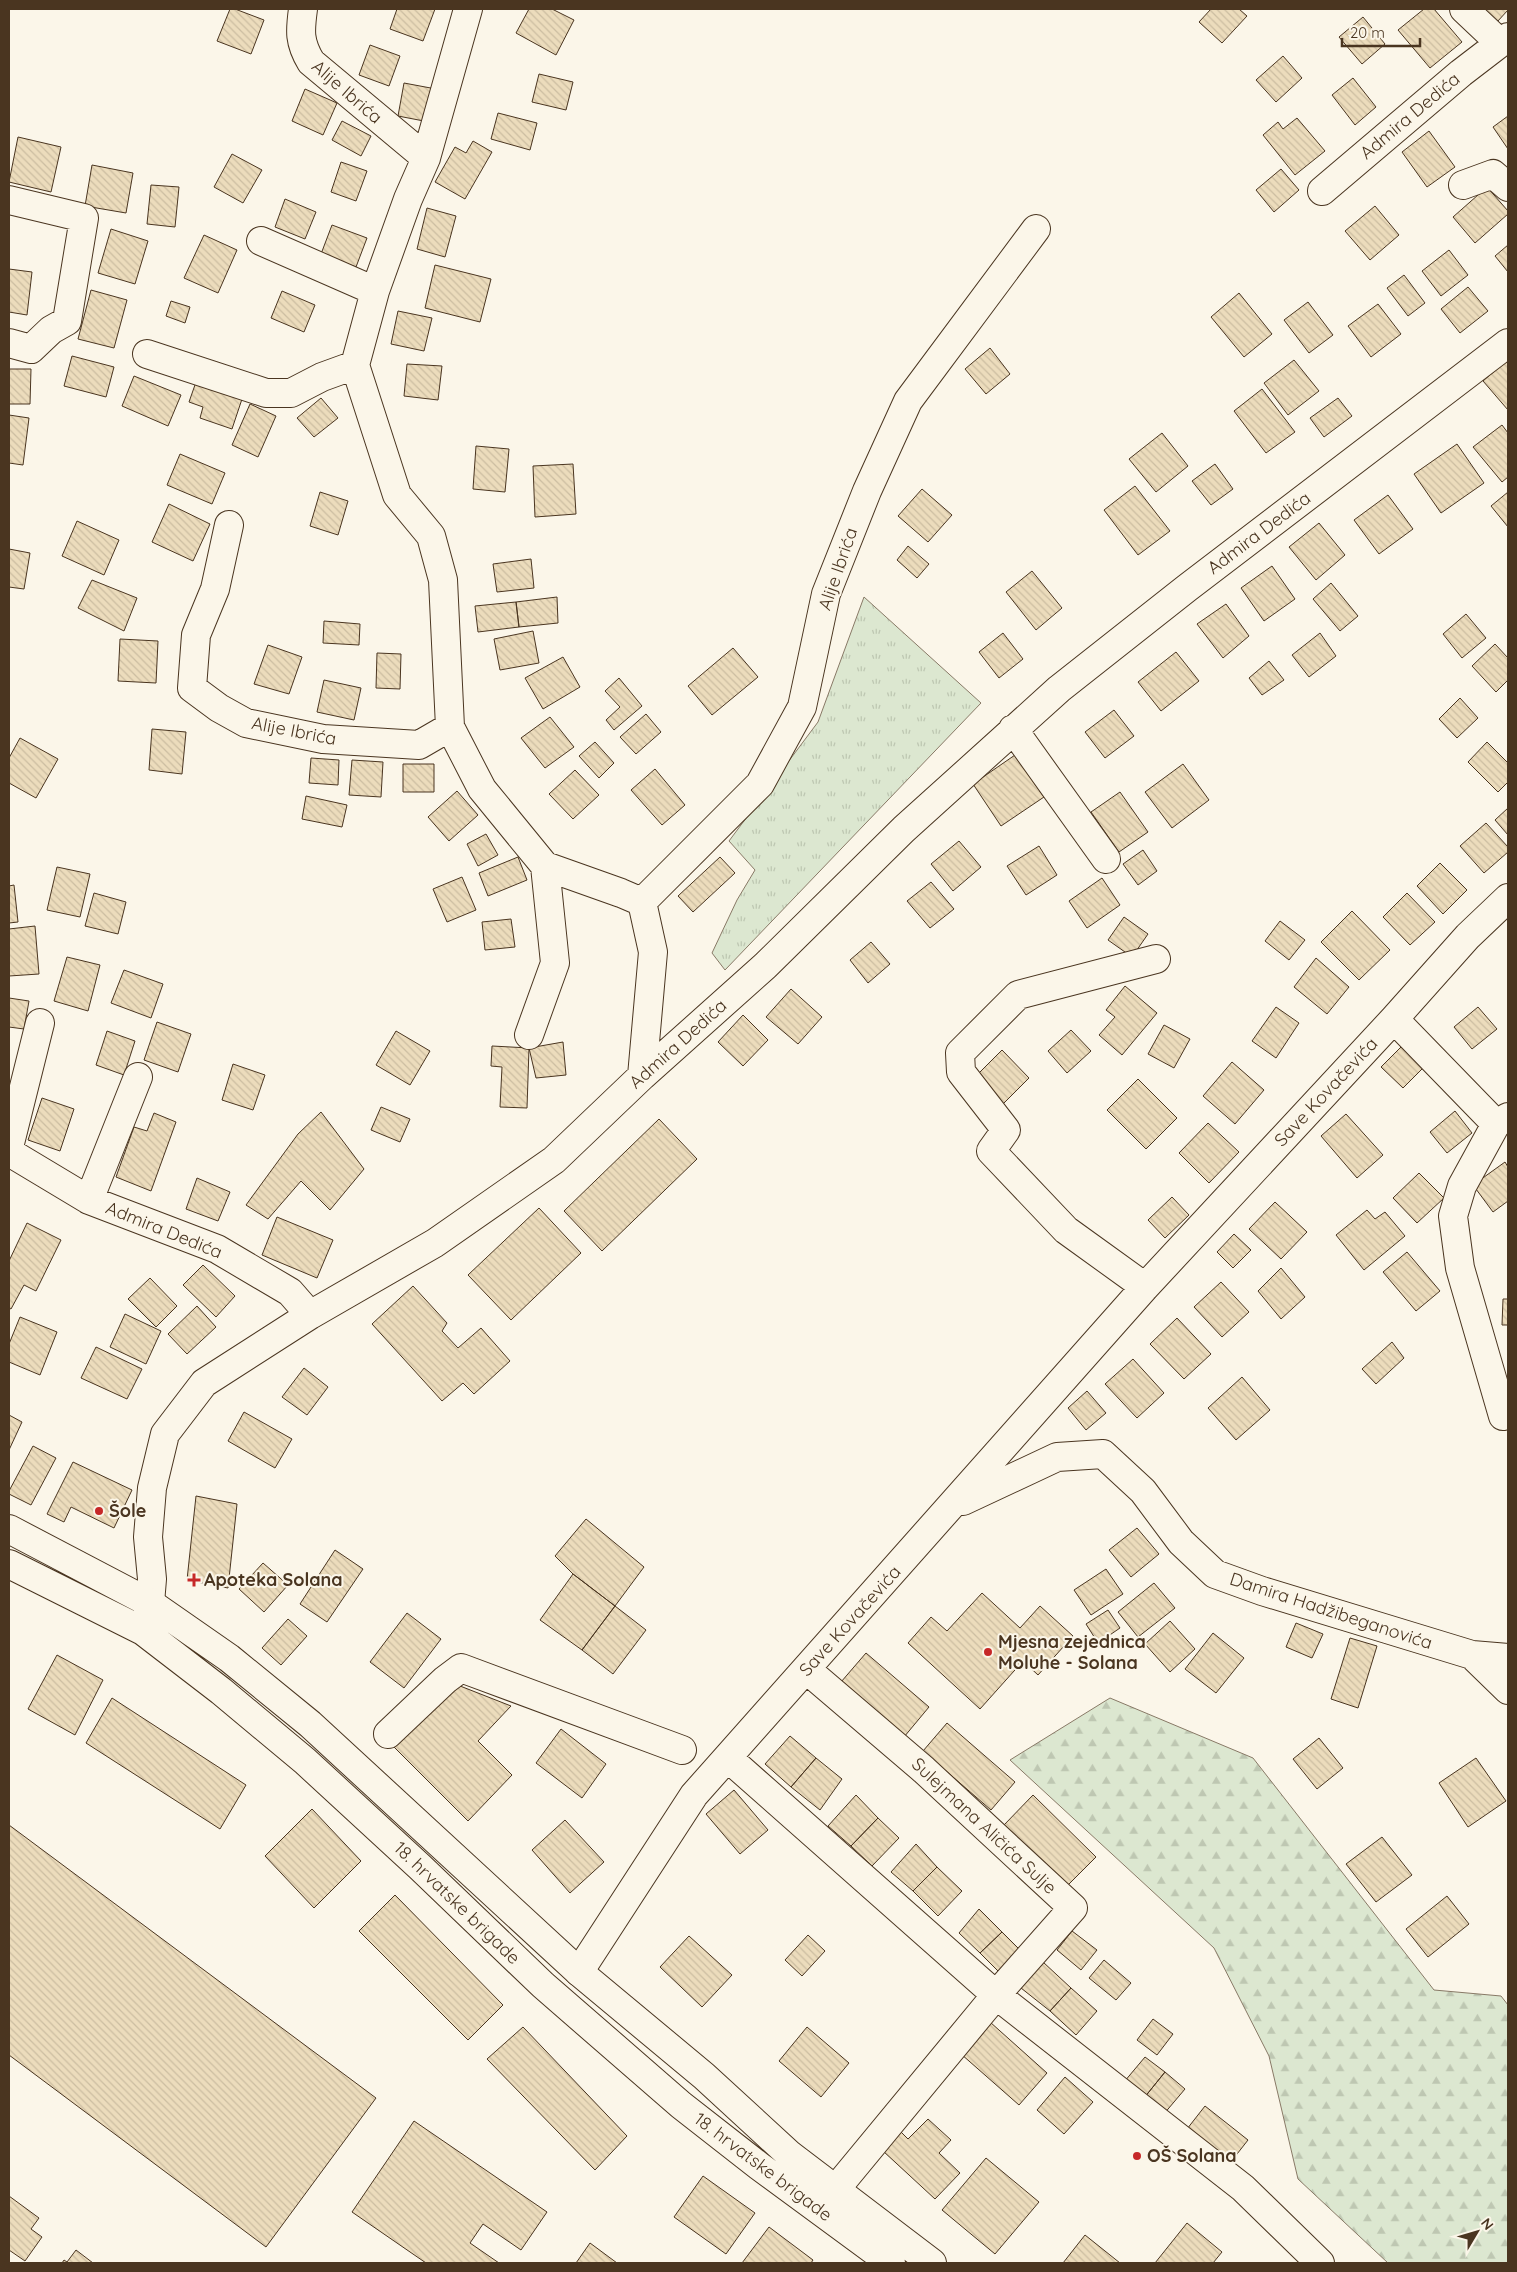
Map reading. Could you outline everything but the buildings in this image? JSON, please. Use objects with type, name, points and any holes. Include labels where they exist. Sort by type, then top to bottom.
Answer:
[{"type":"street","name":"Alije Ibrića","points":[[303,9],[301,26],[302,48],[311,62],[426,158]]},
{"type":"street","points":[[468,9],[426,158],[408,199],[375,291],[356,365],[397,495],[431,536],[443,580],[450,727],[482,789],[545,866],[642,902],[654,952],[642,1076]]},
{"type":"street","name":"Admira Dedića","points":[[1322,191],[1461,73],[1504,40],[1464,9]]},
{"type":"street","points":[[1463,185],[1493,174],[1508,187]]},
{"type":"street","points":[[9,200],[84,218],[67,321],[52,330],[31,349],[9,343]]},
{"type":"street","name":"Alije Ibrića","points":[[642,902],[760,784],[802,707],[826,594],[867,491],[908,400],[1036,229]]},
{"type":"street","points":[[261,241],[375,291]]},
{"type":"street","name":"Admira Dedića","points":[[143,1632],[150,1603],[152,1579],[148,1537],[152,1488],[165,1434],[204,1383],[310,1315],[435,1243],[554,1160],[642,1076],[765,966],[904,829],[1059,689],[1187,588],[1508,343]]},
{"type":"street","points":[[147,354],[266,393],[292,393],[322,377],[356,365]]},
{"type":"street","name":"Alije Ibrića","points":[[229,525],[215,589],[196,635],[192,688],[219,708],[246,723],[323,739],[419,745],[450,727]]},
{"type":"street","points":[[1013,729],[1106,859]]},
{"type":"street","points":[[530,1035],[555,963],[545,866]]},
{"type":"street","name":"Save Kovačevića","points":[[579,1972],[694,1795],[807,1670],[1145,1287],[1394,1019],[1468,936],[1508,898]]},
{"type":"street","points":[[1145,1287],[1066,1230],[992,1151],[1006,1130],[961,1072],[960,1053],[1018,995],[1156,959]]},
{"type":"street","points":[[1394,1019],[1502,1121],[1462,1186],[1453,1216],[1460,1268],[1504,1416]]},
{"type":"street","points":[[9,1147],[40,1023]]},
{"type":"street","name":"Admira Dedića","points":[[89,1200],[138,1077]]},
{"type":"street","name":"Admira Dedića","points":[[9,1152],[89,1200],[217,1249],[290,1292],[310,1315]]},
{"type":"street","name":"Damira Hadžibeganovića","points":[[952,1506],[1057,1457],[1103,1454],[1143,1491],[1182,1542],[1215,1574],[1262,1591],[1472,1656],[1508,1658]]},
{"type":"street","name":"18. hrvatske brigade","points":[[9,1529],[150,1603],[229,1658],[310,1724],[579,1972],[704,2076],[790,2155],[932,2263]]},
{"type":"street","name":"18. hrvatske brigade","points":[[9,1564],[143,1632],[221,1691],[305,1761],[420,1867],[543,1985],[681,2105],[759,2166],[891,2263]]},
{"type":"street","name":"Damira Hadžibeganovića","points":[[1472,1656],[1508,1690]]},
{"type":"street","points":[[388,1734],[445,1680],[461,1668],[682,1750]]},
{"type":"street","name":"Sulejmana Aličića Sulje","points":[[807,1670],[924,1770],[1073,1908],[996,1995]]},
{"type":"street","points":[[728,1758],[996,1995],[1243,2188],[1320,2263]]},
{"type":"street","name":"18. hrvatske brigade","points":[[835,2190],[996,1995]]},
{"type":"green space","points":[[864,597],[981,703],[725,970],[712,953],[737,900],[755,870],[729,841],[818,722]]},
{"type":"green space","points":[[1110,1698],[1253,1758],[1434,1990],[1501,1996],[1508,2005],[1508,2263],[1388,2263],[1298,2179],[1269,2056],[1214,1948],[1010,1760]]},
{"type":"place","name":"Šole","points":[[99,1511]]},
{"type":"place","name":"Apoteka Solana","points":[[194,1580]]},
{"type":"place","name":"Mjesna zejednica Moluhe - Solana","points":[[988,1652]]},
{"type":"place","name":"OŠ Solana","points":[[1137,2156]]}]
